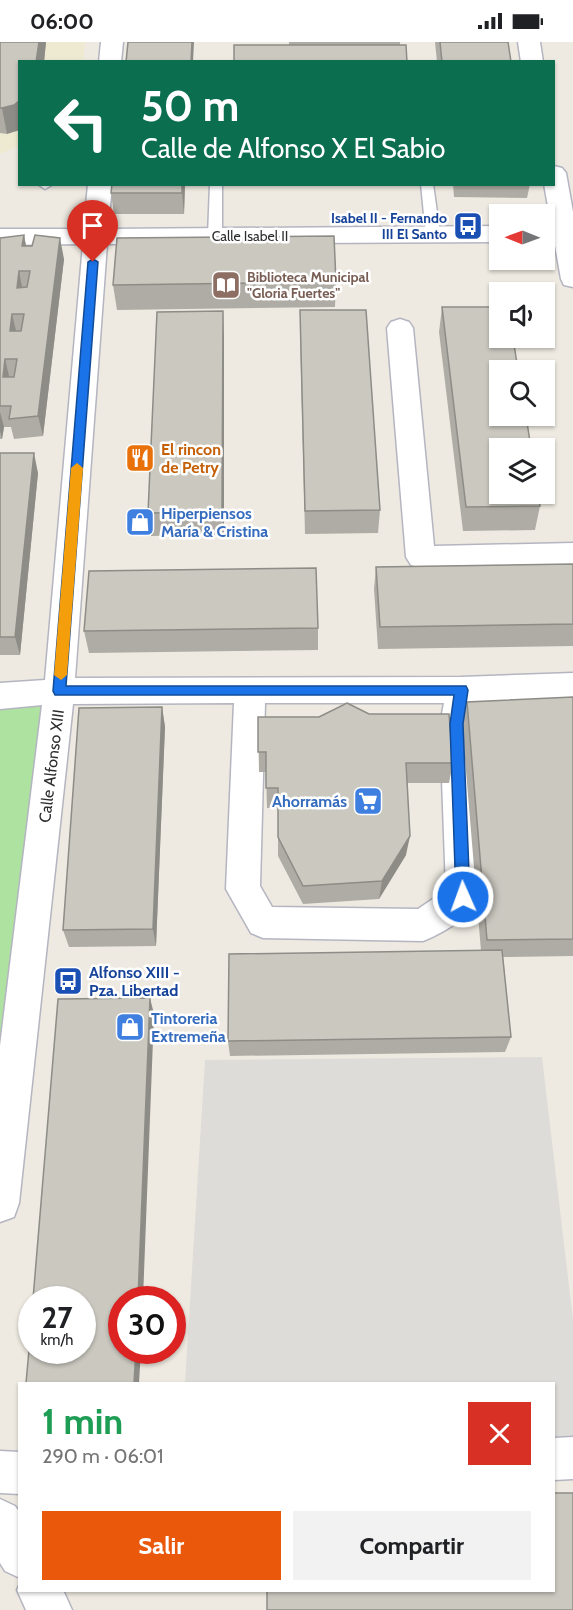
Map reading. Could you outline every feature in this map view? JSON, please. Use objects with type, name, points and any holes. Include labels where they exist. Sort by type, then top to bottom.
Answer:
[{"type":"street","points":[[110,60],[112,42]]},
{"type":"street","points":[[529,42],[532,60]]},
{"type":"street","points":[[555,182],[561,234],[573,279]]},
{"type":"street","name":"Calle Alfonso XIII","points":[[0,1203],[59,691],[100,186]]},
{"type":"street","name":"Calle Isabel II","points":[[0,237],[489,234]]},
{"type":"street","points":[[400,328],[421,557],[573,554]]},
{"type":"street","points":[[0,696],[59,691],[461,690],[573,686]]},
{"type":"street","points":[[250,690],[243,889],[263,922],[423,925],[463,897],[456,724],[461,690]]},
{"type":"street","points":[[555,1459],[573,1458]]},
{"type":"street","points":[[0,1472],[18,1473]]},
{"type":"street","points":[[0,1521],[18,1552]]},
{"type":"street","points":[[40,1592],[50,1610]]},
{"type":"lane","points":[[215,236],[216,186]]},
{"type":"lane","points":[[427,186],[433,234]]},
{"type":"shaded area","points":[[0,42],[85,42],[83,60],[18,60],[18,146],[0,154]]},
{"type":"shaded area","points":[[542,1057],[573,1320],[573,1458],[555,1459],[555,1382],[185,1382],[205,1060]]},
{"type":"green space","points":[[46,698],[0,1091],[0,705]]},
{"type":"building","points":[[0,42],[39,42],[36,60],[18,60],[18,102],[14,105],[0,108]]},
{"type":"building","points":[[128,42],[192,42],[191,60],[126,60]]},
{"type":"building","points":[[440,42],[508,42],[511,60],[442,60]]},
{"type":"building","points":[[234,45],[406,45],[407,60],[234,60]]},
{"type":"building","points":[[112,186],[182,186],[182,193],[111,193]]},
{"type":"building","points":[[24,235],[22,246],[32,246],[35,235],[60,238],[38,416],[9,419],[11,406],[0,406],[0,238]],"holes":[[[19,271],[30,271],[27,287],[17,288]],[[12,314],[24,314],[21,331],[10,331]],[[5,359],[17,359],[14,377],[3,377]]]},
{"type":"building","points":[[334,236],[336,282],[113,285],[117,238]]},
{"type":"building","points":[[442,307],[489,307],[489,348],[515,348],[516,360],[489,360],[489,426],[528,426],[529,438],[489,438],[489,504],[540,504],[540,506],[466,507]]},
{"type":"building","points":[[300,310],[366,310],[380,510],[305,511]]},
{"type":"building","points":[[223,311],[222,512],[148,513],[157,312]]},
{"type":"building","points":[[0,453],[34,453],[15,637],[0,637]]},
{"type":"building","points":[[573,564],[573,624],[380,627],[376,567]]},
{"type":"building","points":[[316,568],[318,628],[84,631],[89,571]]},
{"type":"building","points":[[573,697],[573,939],[487,940],[467,702]]},
{"type":"building","points":[[347,703],[369,714],[449,714],[453,763],[406,763],[410,836],[382,881],[303,886],[278,837],[278,788],[266,788],[266,752],[258,752],[258,717],[319,717]]},
{"type":"building","points":[[162,707],[153,929],[63,930],[79,708]]},
{"type":"building","points":[[502,950],[511,1037],[228,1041],[229,954]]},
{"type":"building","points":[[150,998],[139,1286],[108,1286],[108,1364],[135,1364],[134,1382],[26,1382],[28,1364],[96,1364],[96,1286],[34,1286],[58,999]]},
{"type":"building","points":[[555,1493],[573,1493],[573,1610],[267,1610],[267,1592],[555,1592]]},
{"type":"slow traffic","points":[[61,675],[77,468]]},
{"type":"place","name":"Isabel II - Fernando III El Santo","points":[[468,226]]},
{"type":"place","name":"Biblioteca Municipal \"Gloria Fuertes\"","points":[[226,285]]},
{"type":"place","name":"El rincon de Petry","points":[[140,458]]},
{"type":"place","name":"Hiperpiensos María & Cristina","points":[[140,522]]},
{"type":"place","name":"Ahorramás","points":[[368,801]]},
{"type":"place","name":"Alfonso XIII - Pza. Libertad","points":[[68,981]]},
{"type":"place","name":"Tintoreria Extremeña","points":[[130,1027]]},
{"type":"route","points":[[93,262],[59,691],[461,690],[456,724],[463,897]]}]
